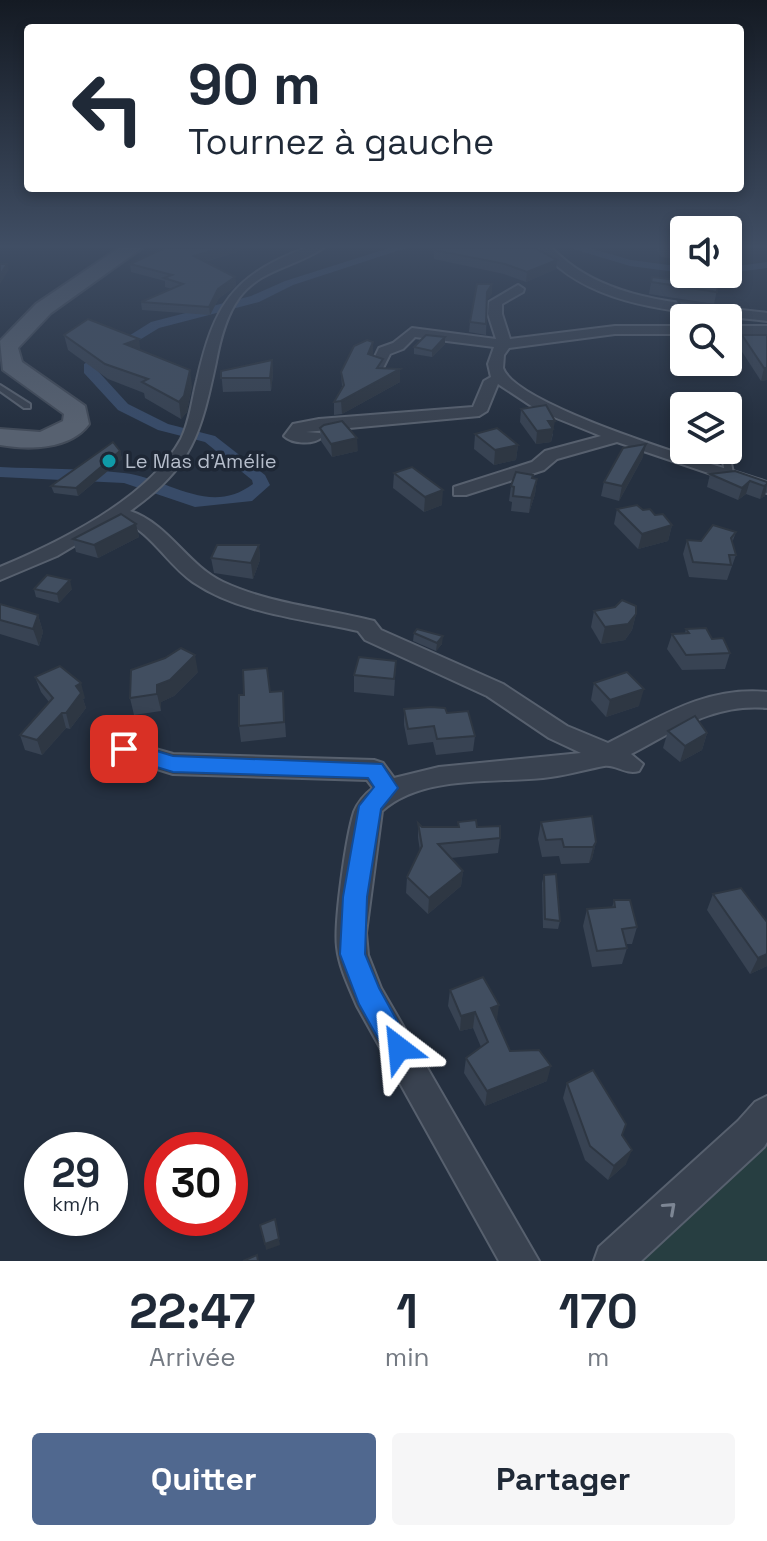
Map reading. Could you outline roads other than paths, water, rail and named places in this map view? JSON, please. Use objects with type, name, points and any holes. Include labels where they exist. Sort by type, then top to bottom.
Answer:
[{"type":"main road","points":[[0,437],[40,440],[56,437],[76,424],[79,418],[76,411],[4,361],[10,338],[47,307]]},
{"type":"street","points":[[0,574],[90,529],[120,508],[178,456],[195,423],[225,307]]},
{"type":"street","points":[[496,307],[505,344]]},
{"type":"street","points":[[676,307],[767,317]]},
{"type":"street","points":[[378,365],[384,351],[398,346],[412,332],[505,344],[615,330],[670,330]]},
{"type":"street","points":[[742,330],[767,330]]},
{"type":"street","points":[[505,344],[499,349],[495,362],[501,379],[538,405],[767,488]]},
{"type":"street","points":[[314,437],[292,436],[299,428],[319,424],[479,411],[492,381],[501,379]]},
{"type":"street","points":[[460,491],[538,466],[551,455],[621,436]]},
{"type":"street","points":[[120,508],[142,519],[200,578],[223,590],[366,626],[373,635],[495,690],[558,732],[620,759]]},
{"type":"street","points":[[520,1261],[368,995],[353,954],[355,897],[370,806],[387,788],[416,779],[570,767],[620,759],[706,705],[729,697],[767,700]]},
{"type":"street","points":[[124,749],[173,764],[374,770],[387,788]]},
{"type":"street","points":[[613,1261],[751,1134],[767,1114]]},
{"type":"lane","points":[[0,387],[27,406]]},
{"type":"lane","points":[[727,464],[729,473]]},
{"type":"waterway","points":[[0,472],[126,478],[195,502],[246,497],[262,485],[259,478],[210,439],[163,427],[123,407],[89,370],[91,364],[155,325],[225,307]]},
{"type":"place","name":"Le Mas d'Amélie","points":[[109,461]]}]
